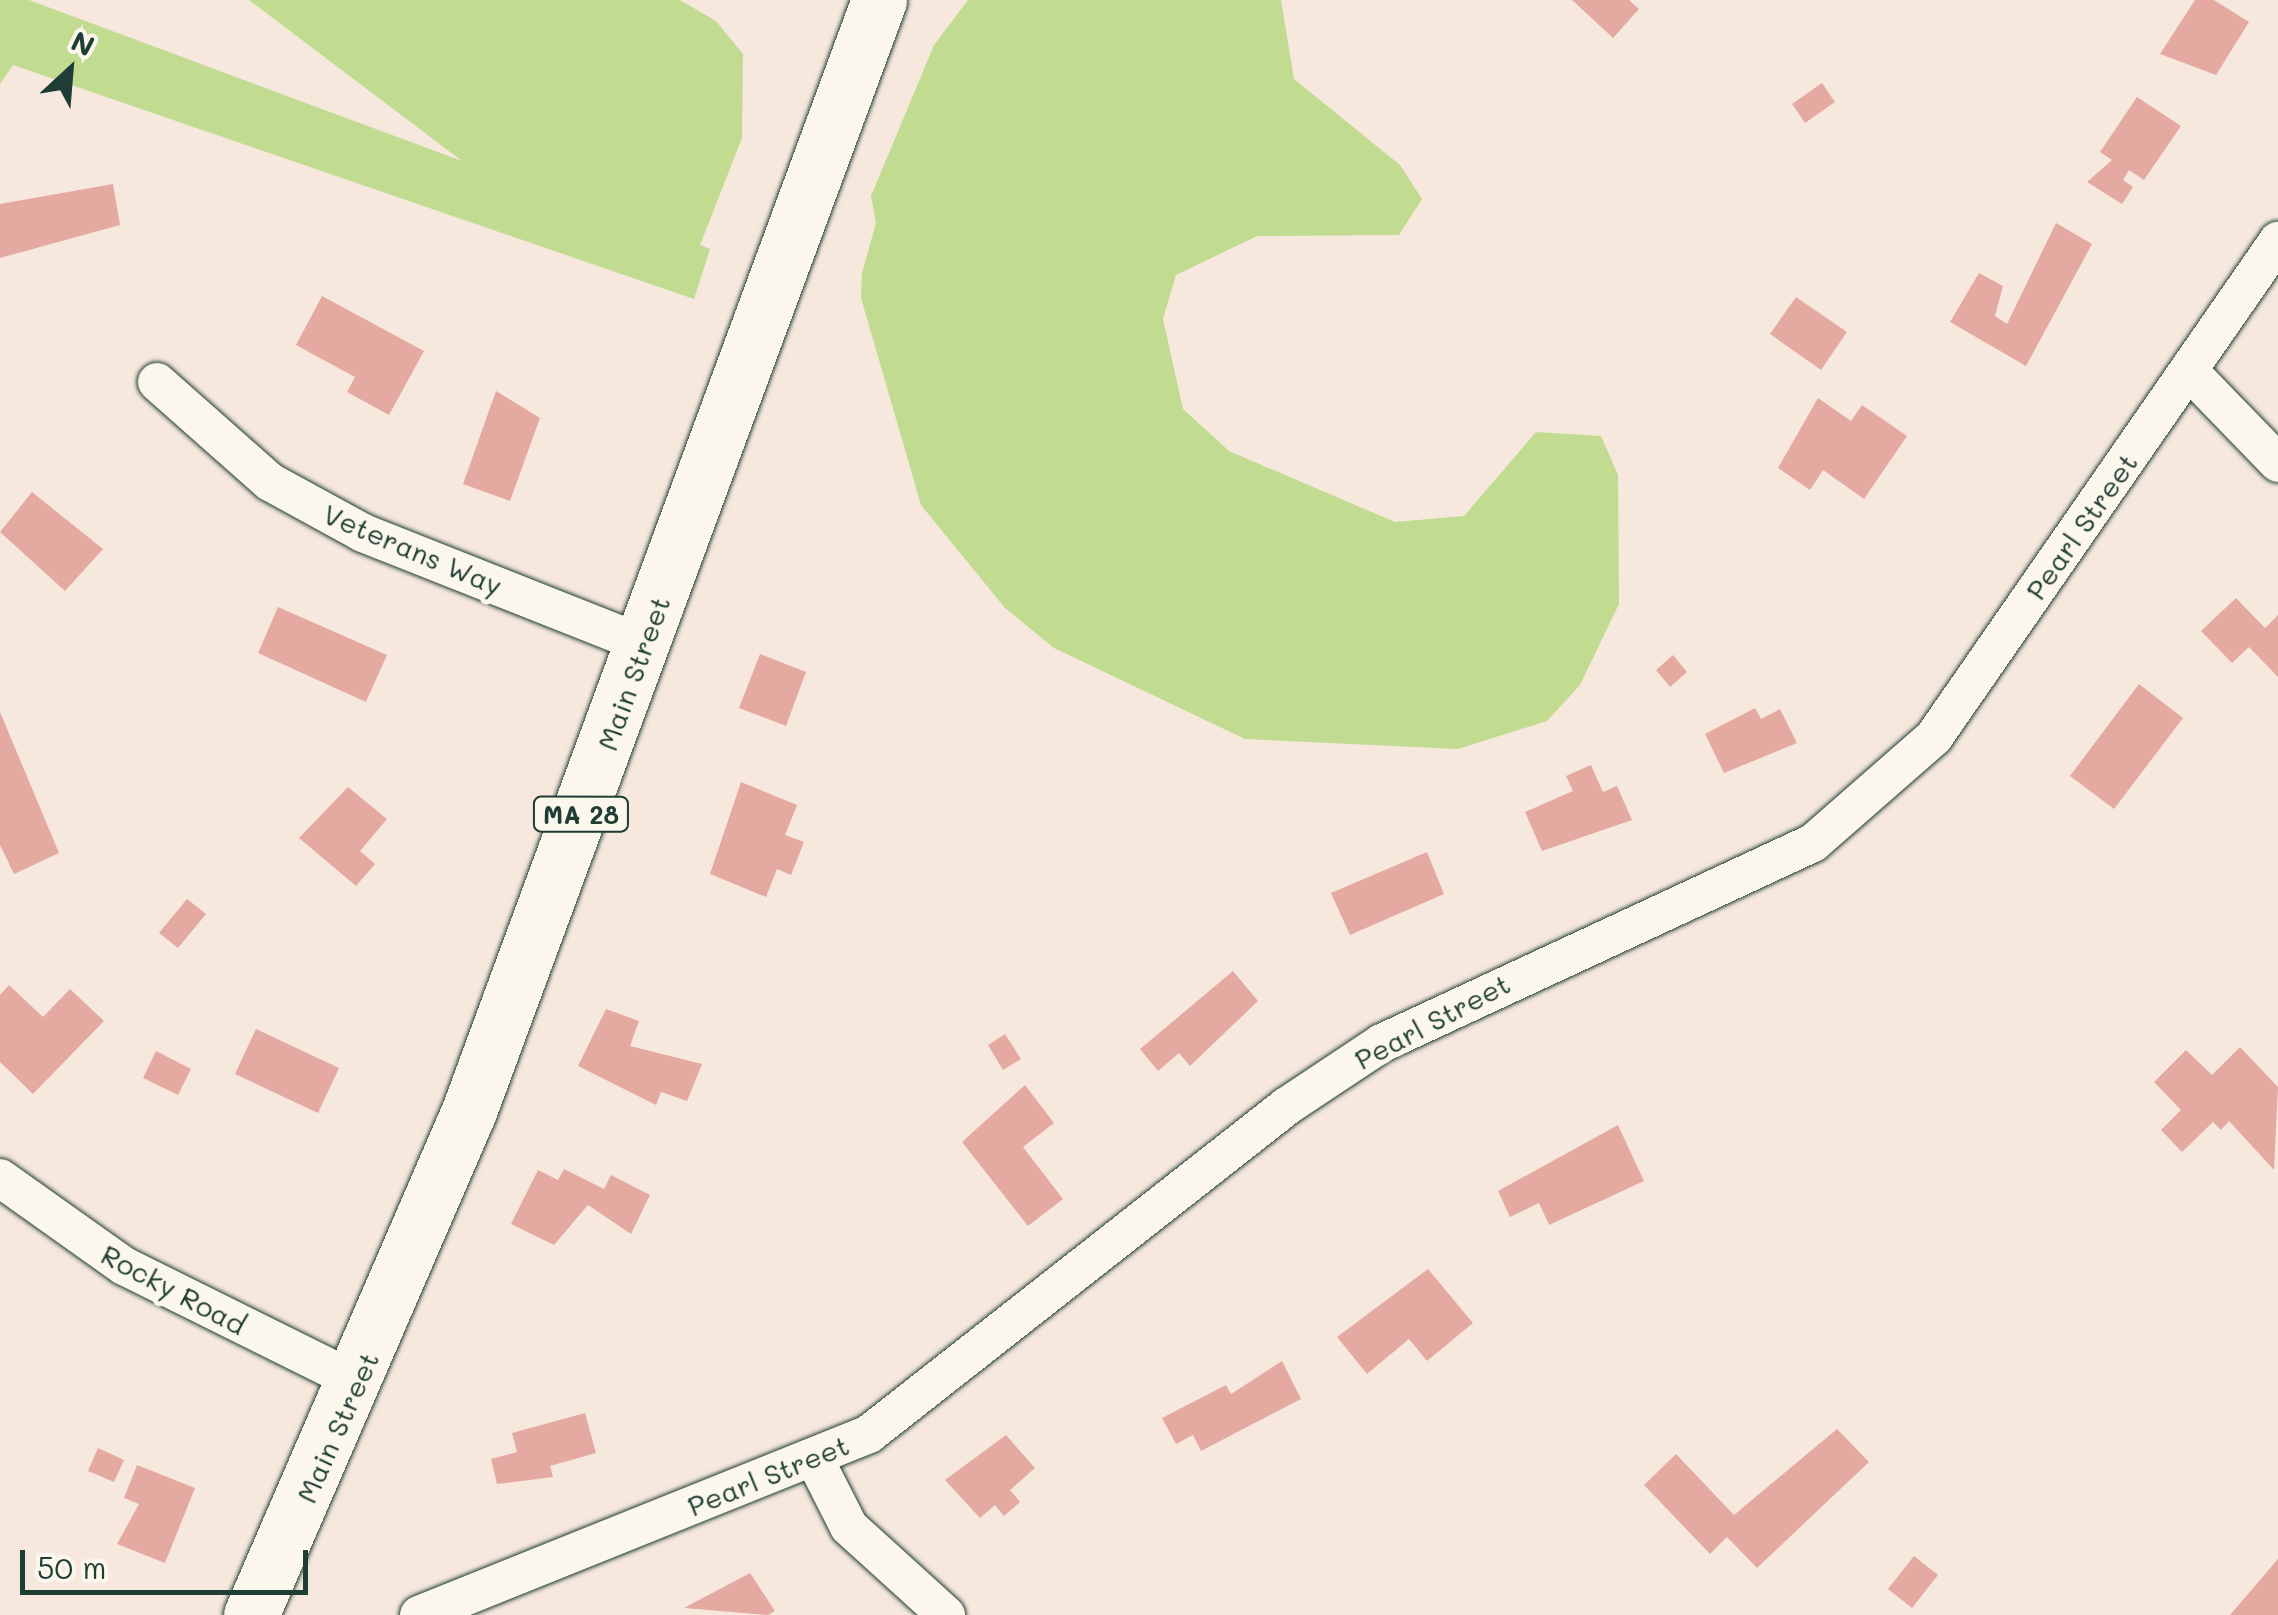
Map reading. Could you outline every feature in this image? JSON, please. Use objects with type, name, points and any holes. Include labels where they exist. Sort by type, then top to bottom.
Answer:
[{"type":"main road","name":"Main Street","points":[[252,1615],[358,1382],[644,644],[879,0]]},
{"type":"street","name":"Pearl Street","points":[[419,1615],[814,1460],[913,1405],[1287,1106],[1382,1043],[1778,864],[1874,797],[1934,736],[2278,241]]},
{"type":"street","points":[[2189,371],[2278,463]]},
{"type":"street","name":"Veterans Way","points":[[156,382],[270,482],[363,533],[644,644]]},
{"type":"street","name":"Rocky Road","points":[[0,1178],[124,1266],[358,1382]]},
{"type":"street","points":[[814,1460],[849,1527],[946,1615]]},
{"type":"green space","points":[[0,0],[29,0],[462,161],[249,0],[680,0],[716,21],[743,54],[742,138],[700,245],[710,249],[694,299],[13,65],[0,84]]},
{"type":"green space","points":[[968,0],[1281,0],[1294,79],[1400,165],[1422,199],[1399,235],[1257,236],[1176,275],[1163,319],[1183,409],[1229,451],[1395,522],[1464,516],[1536,432],[1601,436],[1618,475],[1619,604],[1580,685],[1547,721],[1458,749],[1245,739],[1054,648],[1005,608],[921,505],[861,298],[862,273],[876,223],[871,196],[934,45]]},
{"type":"building","points":[[1572,0],[1629,0],[1639,9],[1613,38]]},
{"type":"building","points":[[2195,0],[2214,0],[2249,22],[2216,75],[2160,54]]},
{"type":"building","points":[[1822,83],[1835,102],[1805,123],[1792,104]]},
{"type":"building","points":[[2137,97],[2181,126],[2144,180],[2129,170],[2123,180],[2133,187],[2122,204],[2087,182],[2112,160],[2100,152]]},
{"type":"building","points":[[113,184],[120,225],[0,258],[0,204]]},
{"type":"building","points":[[2056,223],[2092,244],[2026,366],[1950,322],[1979,273],[2003,286],[1995,316],[2007,324]]},
{"type":"building","points":[[322,296],[424,351],[389,415],[347,392],[355,377],[296,345]]},
{"type":"building","points":[[1796,297],[1847,332],[1821,370],[1770,334]]},
{"type":"building","points":[[496,391],[540,418],[510,501],[463,484]]},
{"type":"building","points":[[1818,398],[1851,421],[1862,405],[1907,436],[1864,499],[1823,470],[1810,490],[1778,468]]},
{"type":"building","points":[[32,492],[103,549],[65,591],[0,532]]},
{"type":"building","points":[[2236,598],[2265,628],[2278,615],[2278,677],[2249,647],[2232,663],[2201,631]]},
{"type":"building","points":[[278,607],[387,655],[366,702],[258,653]]},
{"type":"building","points":[[760,654],[806,672],[786,726],[739,708]]},
{"type":"building","points":[[1673,655],[1687,672],[1670,687],[1656,670]]},
{"type":"building","points":[[2139,684],[2183,718],[2114,809],[2070,776]]},
{"type":"building","points":[[1755,708],[1761,719],[1780,709],[1797,743],[1724,773],[1705,734]]},
{"type":"building","points":[[0,712],[59,853],[14,874],[0,845]]},
{"type":"building","points":[[1591,765],[1603,792],[1617,786],[1632,820],[1542,851],[1525,812],[1573,791],[1566,776]]},
{"type":"building","points":[[741,782],[797,805],[785,835],[804,842],[791,875],[777,869],[766,897],[710,874]]},
{"type":"building","points":[[348,787],[387,819],[360,851],[375,864],[356,886],[299,838]]},
{"type":"building","points":[[1427,852],[1444,894],[1350,935],[1331,893]]},
{"type":"building","points":[[187,899],[206,914],[178,948],[159,933]]},
{"type":"building","points":[[1233,971],[1258,1001],[1190,1066],[1179,1053],[1158,1071],[1140,1049]]},
{"type":"building","points":[[9,985],[43,1017],[70,989],[104,1021],[33,1094],[0,1062],[0,995]]},
{"type":"building","points":[[606,1009],[639,1021],[630,1046],[702,1064],[687,1101],[661,1092],[656,1105],[578,1066]]},
{"type":"building","points":[[256,1029],[339,1068],[318,1113],[235,1074]]},
{"type":"building","points":[[1005,1034],[1021,1059],[1003,1070],[988,1045]]},
{"type":"building","points":[[2240,1047],[2278,1087],[2274,1170],[2229,1121],[2221,1130],[2213,1122],[2182,1152],[2161,1130],[2181,1110],[2154,1082],[2186,1050],[2212,1075]]},
{"type":"building","points":[[156,1051],[191,1069],[178,1095],[143,1078]]},
{"type":"building","points":[[1025,1085],[1054,1123],[1023,1147],[1063,1199],[1028,1226],[962,1142]]},
{"type":"building","points":[[1618,1125],[1644,1181],[1549,1225],[1539,1203],[1510,1217],[1498,1191]]},
{"type":"building","points":[[564,1169],[604,1189],[611,1175],[650,1195],[631,1234],[588,1205],[554,1245],[511,1224],[538,1170],[558,1180]]},
{"type":"building","points":[[1428,1269],[1473,1323],[1427,1361],[1409,1339],[1367,1374],[1337,1337]]},
{"type":"building","points":[[1282,1361],[1301,1399],[1201,1451],[1193,1435],[1176,1444],[1162,1418],[1226,1385],[1231,1394]]},
{"type":"building","points":[[585,1413],[596,1453],[550,1466],[553,1477],[497,1484],[491,1459],[517,1452],[512,1433]]},
{"type":"building","points":[[1837,1429],[1869,1462],[1757,1568],[1727,1537],[1710,1554],[1644,1485],[1676,1454],[1734,1515]]},
{"type":"building","points":[[1006,1435],[1035,1468],[1010,1490],[1020,1502],[1004,1516],[995,1505],[980,1518],[945,1480]]},
{"type":"building","points":[[98,1448],[124,1460],[114,1482],[88,1471]]},
{"type":"building","points":[[137,1465],[195,1488],[165,1563],[117,1544],[139,1504],[124,1498]]},
{"type":"building","points":[[1914,1556],[1938,1575],[1912,1608],[1888,1589]]},
{"type":"building","points":[[2278,1559],[2278,1615],[2230,1615]]},
{"type":"building","points":[[750,1573],[775,1611],[768,1615],[684,1608]]}]
